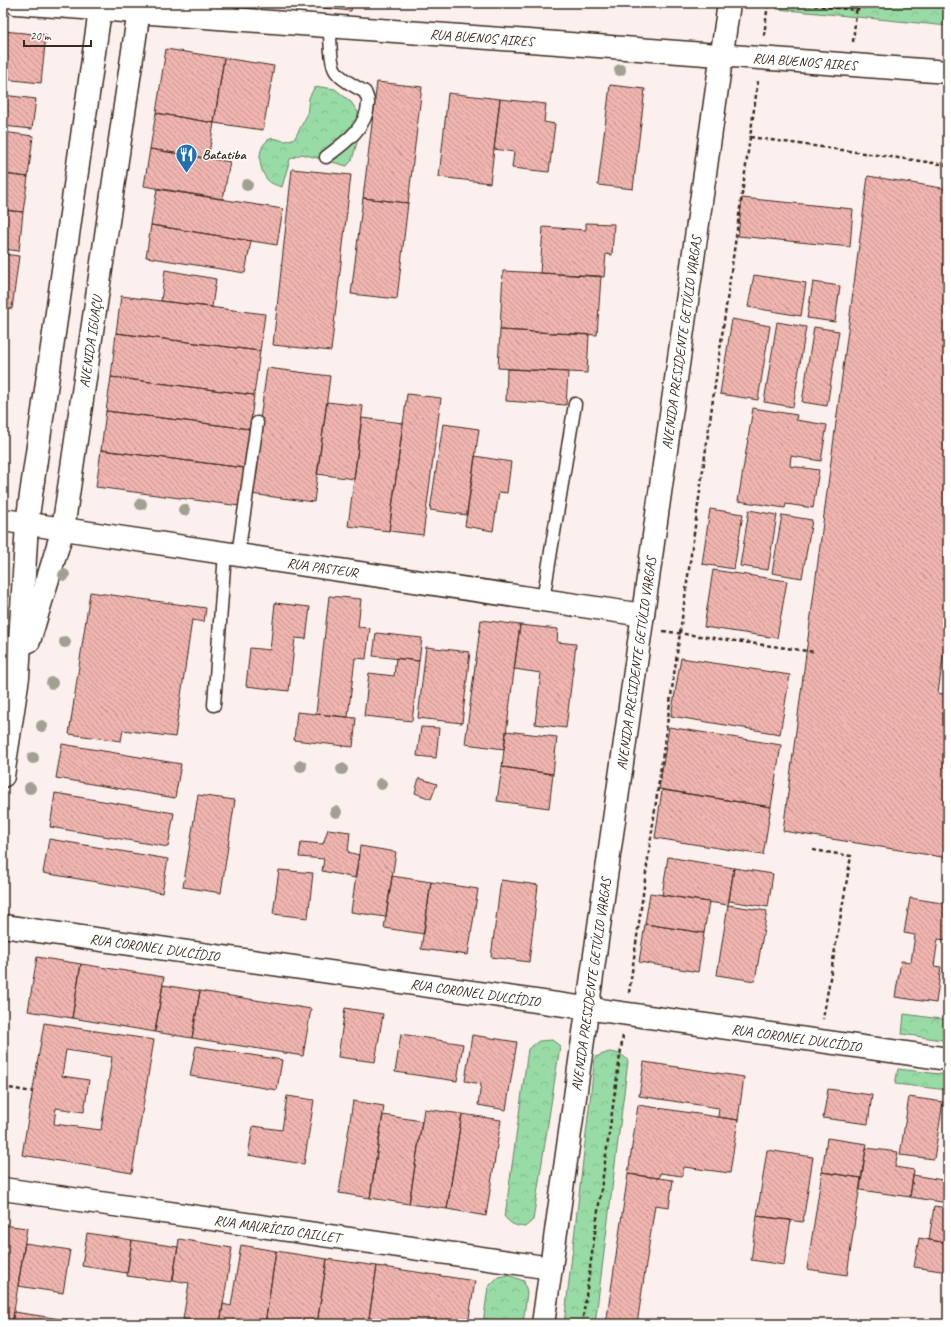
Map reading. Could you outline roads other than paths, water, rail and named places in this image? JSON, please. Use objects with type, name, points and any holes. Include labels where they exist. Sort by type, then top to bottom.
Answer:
[{"type":"street","name":"RUA BUENOS AIRES","points":[[16,3],[139,8],[330,26],[948,72]]},
{"type":"street","name":"AVENIDA PRESIDENTE GETÚLIO VARGAS","points":[[543,1324],[729,3]]},
{"type":"street","name":"AVENIDA IGUAÇU","points":[[3,776],[18,677],[27,523],[101,6]]},
{"type":"street","name":"AVENIDA IGUAÇU","points":[[18,677],[63,529],[139,8]]},
{"type":"street","name":"RUA PASTEUR","points":[[3,520],[543,600],[642,622]]},
{"type":"street","name":"RUA CORONEL DULCÍDIO","points":[[3,926],[588,1007],[948,1059]]},
{"type":"street","name":"RUA MAURÍCIO CAILLET","points":[[3,1190],[551,1268]]},
{"type":"lane","points":[[326,157],[350,138],[364,120],[369,103],[365,92],[346,80],[335,70],[331,52],[330,26]]},
{"type":"lane","points":[[543,600],[575,404]]},
{"type":"lane","points":[[214,705],[232,554],[257,423]]},
{"type":"place","name":"Batatiba","points":[[187,174]]}]
